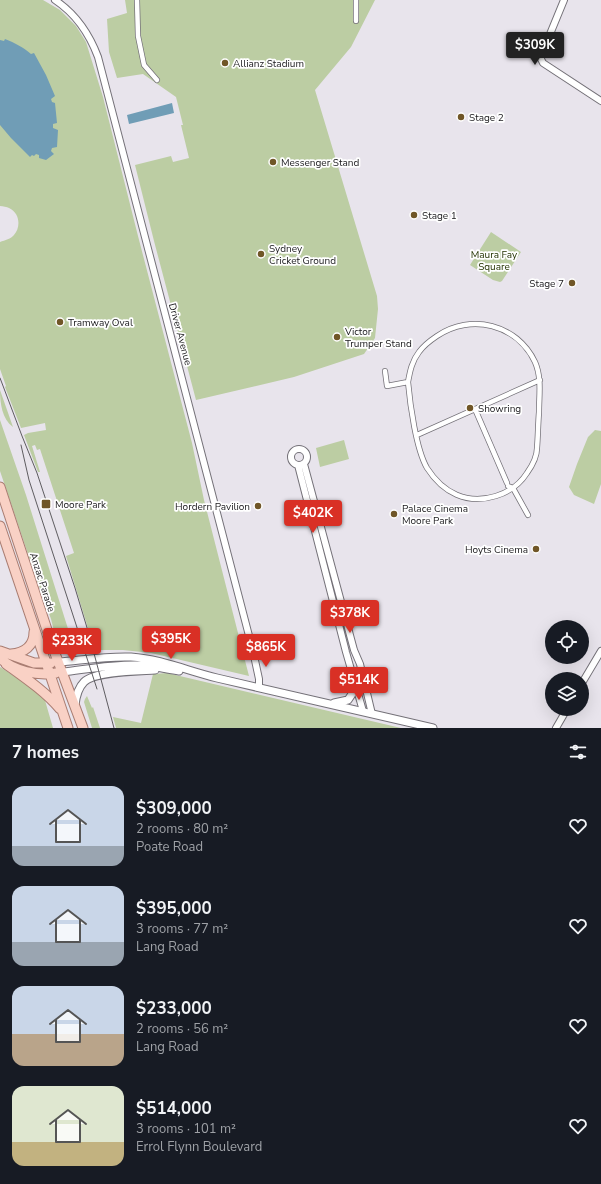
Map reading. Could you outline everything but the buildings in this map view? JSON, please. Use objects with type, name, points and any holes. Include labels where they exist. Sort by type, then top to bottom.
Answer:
[{"type":"main road","name":"Anzac Parade","points":[[0,487],[59,662],[83,728]]},
{"type":"main road","points":[[0,526],[67,724]]},
{"type":"main road","points":[[11,654],[29,648],[33,640],[33,626]]},
{"type":"main road","points":[[0,651],[34,663],[59,662]]},
{"type":"main road","points":[[3,661],[26,671],[40,674],[63,672]]},
{"type":"main road","points":[[3,661],[53,701],[67,724]]},
{"type":"street","name":"Driver Avenue","points":[[54,0],[72,13],[83,26],[92,41],[98,57],[254,656],[259,679],[259,688]]},
{"type":"street","points":[[137,0],[138,36],[144,65],[158,80]]},
{"type":"street","points":[[356,0],[356,21]]},
{"type":"street","points":[[564,0],[541,59],[543,63],[601,102]]},
{"type":"street","points":[[467,324],[483,324],[506,331],[516,338],[524,346],[535,362],[540,380],[537,451],[530,469],[523,479],[509,486],[502,494],[488,498],[474,500],[461,497],[446,490],[436,480],[427,467],[421,454],[416,435],[408,382],[412,365],[420,351],[442,332],[454,327],[467,324]]},
{"type":"street","points":[[385,371],[387,386],[408,382]]},
{"type":"street","points":[[416,435],[540,380]]},
{"type":"street","points":[[475,409],[509,486],[528,515]]},
{"type":"street","points":[[363,712],[321,559],[301,464],[354,650],[360,664],[372,714]]},
{"type":"street","points":[[589,672],[601,651]]},
{"type":"street","points":[[59,662],[108,657],[131,657],[161,662],[201,674],[433,728]]},
{"type":"street","points":[[63,672],[128,665],[201,674]]},
{"type":"street","points":[[75,705],[81,686],[93,676],[139,671],[169,670]]},
{"type":"street","points":[[330,704],[345,702],[350,698],[353,692],[351,671]]},
{"type":"street","points":[[556,728],[563,716]]},
{"type":"green space","points":[[0,0],[43,0],[60,10],[76,26],[86,42],[103,97],[192,443],[204,500],[249,676],[151,653],[123,650],[96,650],[95,647],[94,648],[66,556],[74,553],[40,449],[37,450],[35,445],[32,446],[40,472],[38,472],[24,435],[46,430],[45,423],[21,428],[5,387],[6,386],[0,369],[0,242],[13,236],[18,228],[18,220],[13,210],[0,206]]},
{"type":"green space","name":"Sydney Cricket Ground","points":[[125,0],[375,0],[351,47],[315,90],[377,296],[378,309],[375,338],[364,354],[294,377],[196,400],[135,165],[171,156],[173,162],[189,158],[176,97],[143,74],[117,78],[109,52],[107,19],[127,13]]},
{"type":"green space","name":"Maura Fay Square","points":[[491,232],[521,252],[500,282],[493,280],[470,265]]},
{"type":"green space","points":[[0,390],[13,427],[6,420],[4,415],[0,400]]},
{"type":"green space","points":[[0,420],[26,495],[75,651],[61,648],[56,639],[51,619],[0,471]]},
{"type":"green space","points":[[595,430],[601,431],[601,484],[594,504],[574,495],[569,487],[588,437]]},
{"type":"green space","points":[[344,440],[349,459],[320,467],[316,448]]},
{"type":"green space","points":[[0,667],[16,677],[40,683],[53,728],[0,728]]},
{"type":"green space","points":[[167,673],[401,728],[116,728],[113,717],[141,723],[153,674]]},
{"type":"green space","points":[[87,696],[92,708],[93,707],[100,728],[92,728],[84,702]]},
{"type":"water","points":[[5,39],[19,45],[31,54],[34,53],[55,96],[51,99],[52,102],[55,103],[57,123],[53,124],[53,128],[58,130],[57,147],[52,148],[51,151],[54,154],[46,160],[39,158],[39,155],[36,154],[30,157],[0,125],[0,40],[4,41]]},
{"type":"water","points":[[172,103],[174,113],[129,124],[127,115]]},
{"type":"tram line","points":[[0,378],[37,473],[75,588],[114,728]]},
{"type":"tram line","points":[[21,445],[29,480],[97,689]]},
{"type":"place","name":"Allianz Stadium","points":[[225,63]]},
{"type":"place","name":"Stage 2","points":[[461,117]]},
{"type":"place","name":"Messenger Stand","points":[[273,162]]},
{"type":"place","name":"Stage 1","points":[[414,215]]},
{"type":"place","name":"Sydney Cricket Ground","points":[[261,254]]},
{"type":"place","name":"Stage 7","points":[[572,283]]},
{"type":"place","name":"Tramway Oval","points":[[60,322]]},
{"type":"place","name":"Victor Trumper Stand","points":[[337,337]]},
{"type":"place","name":"Showring","points":[[470,408]]},
{"type":"place","name":"Moore Park","points":[[46,504]]},
{"type":"place","name":"Hordern Pavilion","points":[[258,506]]},
{"type":"place","name":"Palace Cinema Moore Park","points":[[394,514]]},
{"type":"place","name":"Hoyts Cinema","points":[[536,549]]}]
